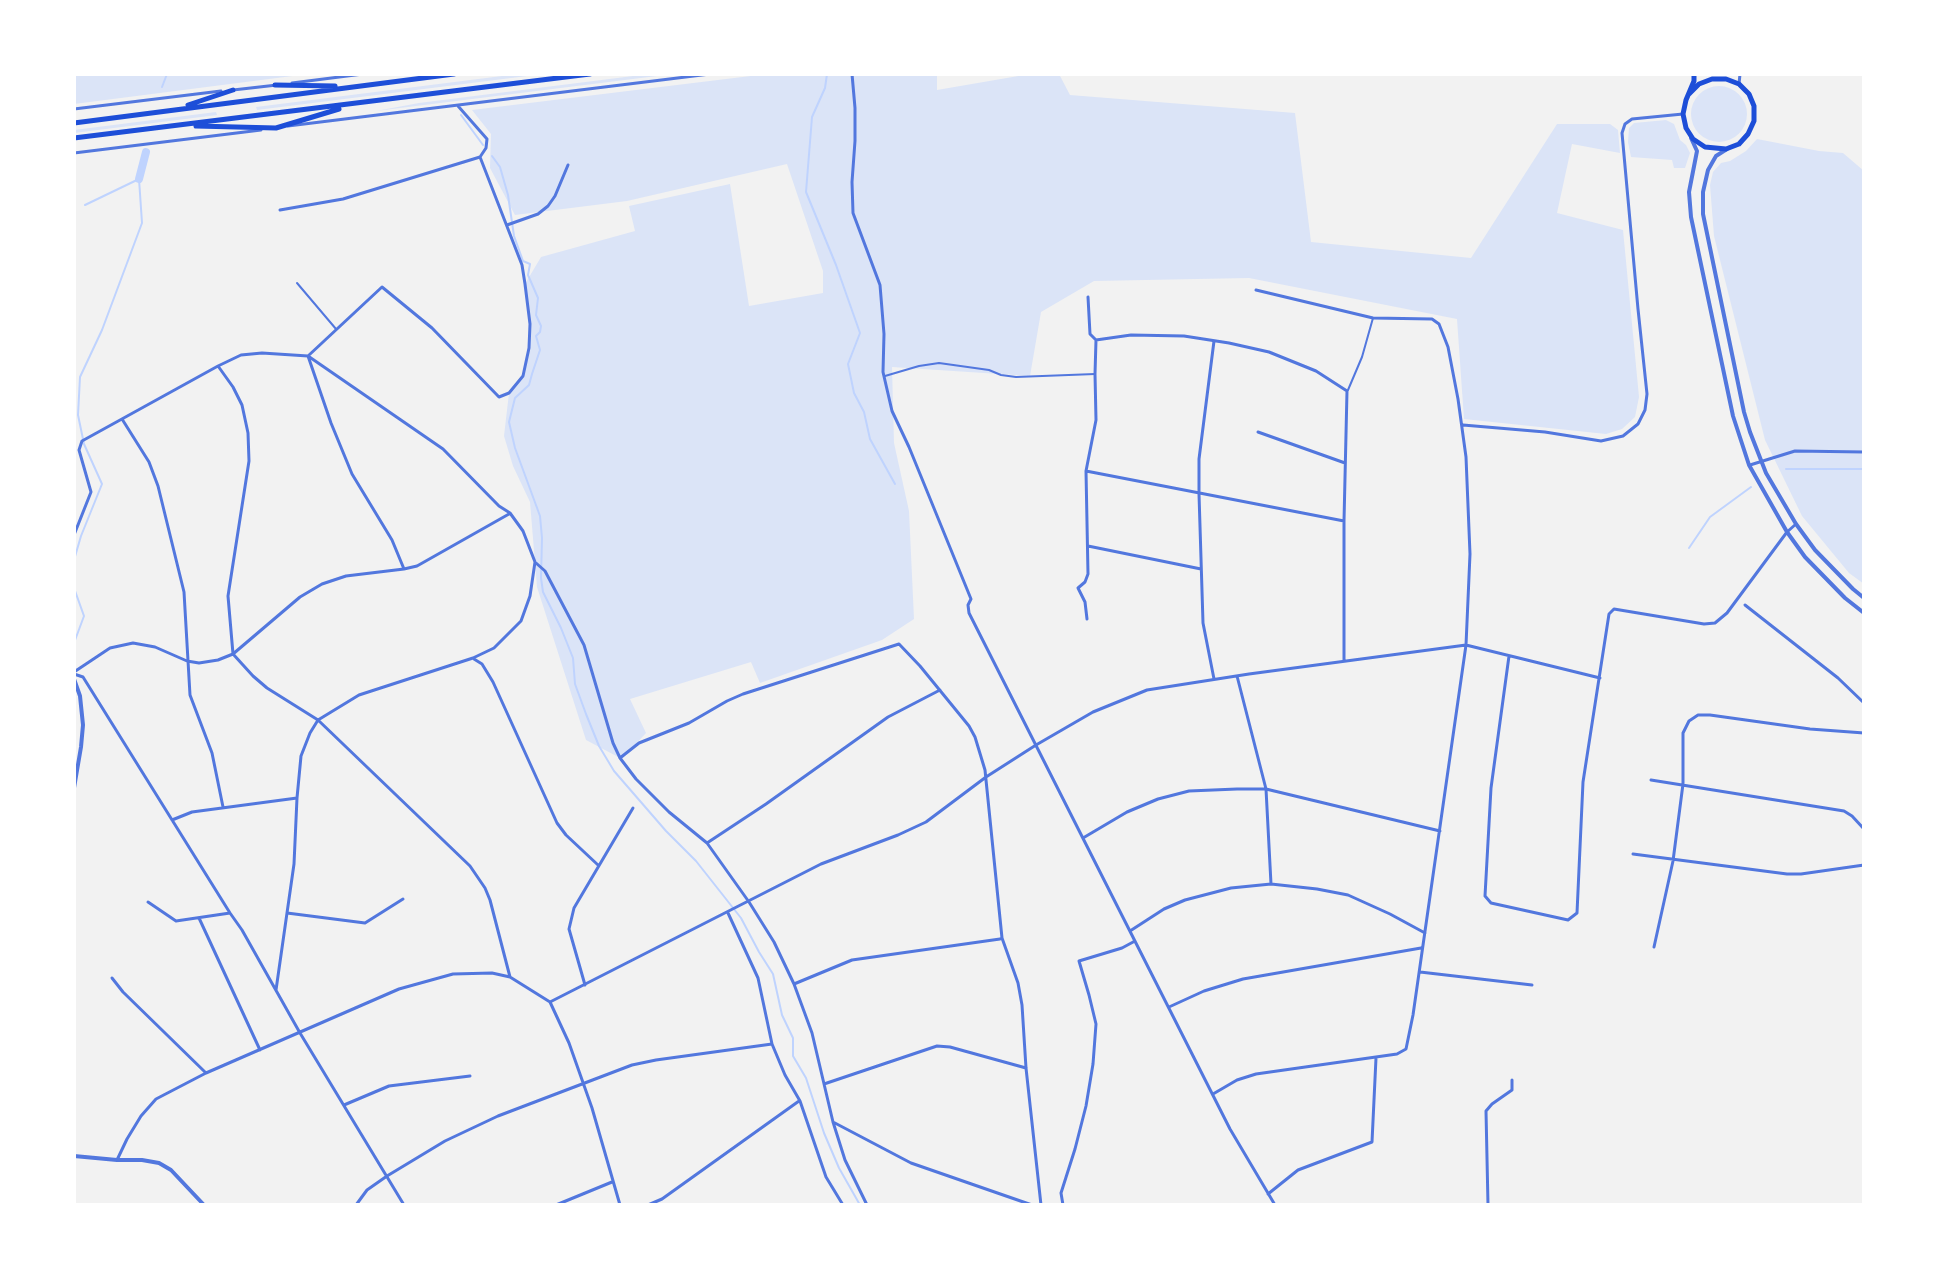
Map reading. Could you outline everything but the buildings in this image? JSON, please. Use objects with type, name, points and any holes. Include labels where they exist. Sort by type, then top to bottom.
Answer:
[{"type":"main road","points":[[74,123],[454,74]]},
{"type":"main road","points":[[74,138],[590,74]]},
{"type":"main road","points":[[1694,74],[1683,121],[1689,134],[1705,147],[1719,150],[1732,147],[1744,139],[1752,128],[1755,113],[1752,100],[1744,88],[1725,77],[1712,74]]},
{"type":"main road","points":[[1689,94],[1705,81],[1725,77]]},
{"type":"main road","points":[[275,85],[352,86]]},
{"type":"main road","points":[[174,110],[233,90]]},
{"type":"main road","points":[[176,126],[276,128],[356,104]]},
{"type":"street","points":[[74,109],[363,74]]},
{"type":"street","points":[[74,153],[710,74]]},
{"type":"street","points":[[852,74],[855,108],[853,213],[880,285],[884,334],[882,362],[889,404],[971,599],[969,613],[1213,1094],[1275,1205]]},
{"type":"street","points":[[1739,84],[1740,74]]},
{"type":"street","points":[[280,210],[343,199],[480,157],[487,139],[458,106]]},
{"type":"street","points":[[1462,425],[1545,432],[1601,441],[1623,436],[1638,424],[1645,410],[1647,394],[1622,133],[1625,124],[1632,119],[1683,114]]},
{"type":"street","points":[[1689,134],[1697,151],[1689,192],[1691,217],[1733,416],[1749,465],[1805,557],[1864,613]]},
{"type":"street","points":[[1732,147],[1711,162],[1705,178],[1703,214],[1744,412],[1766,473],[1796,524],[1815,550],[1864,598]]},
{"type":"street","points":[[308,356],[382,287],[432,328],[499,397],[509,393],[523,376],[530,324],[522,265],[480,157]]},
{"type":"street","points":[[507,225],[528,219],[548,206],[568,165]]},
{"type":"street","points":[[1213,1094],[1237,1080],[1256,1074],[1376,1058],[1406,1049],[1466,645],[1470,554],[1466,457],[1448,347],[1439,324],[1432,319],[1373,318],[1256,290]]},
{"type":"street","points":[[1087,619],[1085,602],[1078,588],[1088,574],[1086,471],[1096,420],[1096,340],[1090,334],[1088,297]]},
{"type":"street","points":[[1096,340],[1131,335],[1184,336],[1269,352],[1316,371],[1347,391],[1344,661]]},
{"type":"street","points":[[1214,341],[1199,459],[1203,623],[1214,679]]},
{"type":"street","points":[[74,535],[91,492],[79,450],[82,441],[241,355],[308,356],[443,449],[499,506],[510,513],[523,531],[535,562],[545,571],[584,645],[620,758],[669,812],[707,843],[774,942],[812,1033],[845,1160],[867,1205]]},
{"type":"street","points":[[308,356],[352,474],[392,540],[404,569]]},
{"type":"street","points":[[218,366],[242,405],[248,433],[249,461],[228,596],[233,654],[267,688],[318,720],[470,866],[490,900],[510,977]]},
{"type":"street","points":[[122,419],[149,462],[158,486],[184,592],[190,695],[212,753],[223,807]]},
{"type":"street","points":[[1258,432],[1345,463]]},
{"type":"street","points":[[1749,465],[1795,451],[1864,452]]},
{"type":"street","points":[[1086,471],[1344,521]]},
{"type":"street","points":[[74,675],[110,648],[133,643],[155,647],[187,661],[218,660],[233,654],[300,597],[322,584],[346,576],[417,566],[510,513]]},
{"type":"street","points":[[1509,656],[1491,788],[1485,896],[1491,903],[1568,920],[1577,913],[1583,782],[1609,614],[1614,609],[1704,624],[1715,623],[1727,613],[1796,524]]},
{"type":"street","points":[[1088,546],[1201,569]]},
{"type":"street","points":[[276,990],[294,864],[301,756],[310,733],[318,720],[359,695],[473,658],[494,648],[521,621],[530,596],[535,562]]},
{"type":"street","points":[[1745,605],[1838,678],[1864,703]]},
{"type":"street","points":[[620,758],[639,743],[689,723],[743,694],[899,644],[920,666],[962,717],[975,737],[983,761],[1002,938],[1018,983],[1022,1005],[1041,1205]]},
{"type":"street","points":[[550,1002],[821,864],[926,822],[986,777],[1036,745],[1093,712],[1147,690],[1466,645],[1600,678]]},
{"type":"street","points":[[473,658],[482,664],[493,682],[557,823],[598,865]]},
{"type":"street","points":[[74,675],[83,725],[74,788]]},
{"type":"street","points":[[74,675],[83,677],[242,930],[404,1205]]},
{"type":"street","points":[[1237,676],[1266,789],[1271,884]]},
{"type":"street","points":[[707,843],[888,717],[940,690]]},
{"type":"street","points":[[1654,947],[1673,861],[1683,784],[1683,733],[1689,721],[1698,715],[1710,715],[1864,733]]},
{"type":"street","points":[[1651,780],[1844,811],[1864,829]]},
{"type":"street","points":[[1082,838],[1127,812],[1158,799],[1189,791],[1266,789],[1440,831]]},
{"type":"street","points":[[172,820],[192,812],[297,798]]},
{"type":"street","points":[[585,985],[569,929],[574,908],[633,808]]},
{"type":"street","points":[[1633,854],[1787,874],[1864,865]]},
{"type":"street","points":[[1130,931],[1164,909],[1185,900],[1231,888],[1271,884],[1348,895],[1425,933]]},
{"type":"street","points":[[287,913],[365,923],[403,899]]},
{"type":"street","points":[[148,902],[176,921],[230,913]]},
{"type":"street","points":[[728,913],[758,978],[772,1044],[800,1101],[818,1159],[843,1205]]},
{"type":"street","points":[[199,918],[260,1050]]},
{"type":"street","points":[[794,984],[852,960],[1002,938]]},
{"type":"street","points":[[1063,1205],[1061,1193],[1086,1106],[1096,1024],[1079,961],[1135,941]]},
{"type":"street","points":[[1169,1007],[1204,991],[1243,979],[1423,948]]},
{"type":"street","points":[[1419,972],[1532,985]]},
{"type":"street","points":[[117,1160],[141,1116],[156,1099],[206,1073],[399,989],[453,974],[492,973],[510,977],[550,1002],[569,1043],[620,1205]]},
{"type":"street","points":[[112,978],[206,1073]]},
{"type":"street","points":[[356,1205],[367,1190],[387,1176],[445,1141],[498,1116],[632,1065],[772,1044]]},
{"type":"street","points":[[824,1084],[937,1046],[1026,1068]]},
{"type":"street","points":[[1268,1194],[1298,1170],[1372,1142],[1376,1058]]},
{"type":"street","points":[[344,1105],[389,1086],[470,1076]]},
{"type":"street","points":[[1488,1205],[1486,1111],[1512,1090],[1512,1080]]},
{"type":"street","points":[[648,1205],[670,1194],[800,1101]]},
{"type":"street","points":[[833,1122],[911,1163],[1032,1205]]},
{"type":"street","points":[[74,1156],[159,1163],[171,1170],[204,1205]]},
{"type":"street","points":[[556,1205],[612,1181]]},
{"type":"lane","points":[[297,283],[337,329]]},
{"type":"lane","points":[[1347,391],[1362,357],[1373,318]]},
{"type":"lane","points":[[884,377],[939,363],[1016,377],[1095,374]]},
{"type":"shaded area","points":[[74,74],[308,74],[74,104]]},
{"type":"shaded area","points":[[518,74],[543,74],[257,110],[256,107]]},
{"type":"shaded area","points":[[649,74],[673,74],[376,111],[419,103]]},
{"type":"shaded area","points":[[767,74],[937,74],[937,90],[1030,74],[1059,74],[1070,95],[1295,113],[1311,242],[1471,258],[1557,124],[1610,124],[1618,130],[1620,153],[1572,144],[1557,213],[1623,230],[1639,397],[1635,417],[1622,429],[1606,434],[1464,419],[1457,319],[1249,278],[1094,281],[1041,312],[1030,376],[892,367],[894,443],[909,511],[914,619],[882,640],[760,683],[751,662],[630,699],[646,733],[622,759],[586,740],[537,587],[530,502],[513,466],[504,436],[509,393],[523,376],[529,348],[530,324],[525,284],[541,257],[635,231],[629,206],[730,184],[749,306],[823,293],[823,271],[787,164],[627,201],[515,215],[490,168],[491,134],[472,110]]},
{"type":"shaded area","points":[[1719,86],[1739,94],[1747,114],[1739,134],[1719,142],[1699,134],[1691,114],[1699,94]]},
{"type":"shaded area","points":[[216,112],[217,115],[74,133],[74,130]]},
{"type":"shaded area","points":[[1666,120],[1674,124],[1680,140],[1690,153],[1685,168],[1674,168],[1672,160],[1631,157],[1629,128],[1634,123]]},
{"type":"shaded area","points":[[1757,139],[1843,153],[1864,171],[1864,584],[1849,573],[1802,516],[1765,440],[1714,236],[1710,185],[1713,172],[1721,163],[1746,151]]},
{"type":"waterway","points":[[162,87],[167,74]]},
{"type":"waterway","points":[[827,74],[825,88],[812,117],[806,192],[860,333],[848,364],[854,393],[864,412],[870,439],[895,484]]},
{"type":"waterway","points":[[461,115],[483,145]]},
{"type":"waterway","points":[[139,179],[146,152]]},
{"type":"waterway","points":[[492,156],[500,167],[508,195],[514,236],[523,261],[530,264],[528,275],[538,298],[536,315],[541,326],[536,336],[540,350],[529,385],[515,398],[509,422],[515,448],[540,516],[543,592],[573,658],[575,684],[599,746],[614,771],[696,861],[741,918],[773,974],[782,1015],[793,1038],[793,1056],[806,1078],[839,1168],[860,1205]]},
{"type":"waterway","points":[[74,560],[102,484],[84,444],[78,415],[80,377],[102,330],[142,223],[139,179],[85,205]]},
{"type":"waterway","points":[[1786,469],[1864,469]]},
{"type":"waterway","points":[[1689,548],[1710,517],[1751,487]]},
{"type":"waterway","points":[[74,588],[84,616],[74,643]]}]
